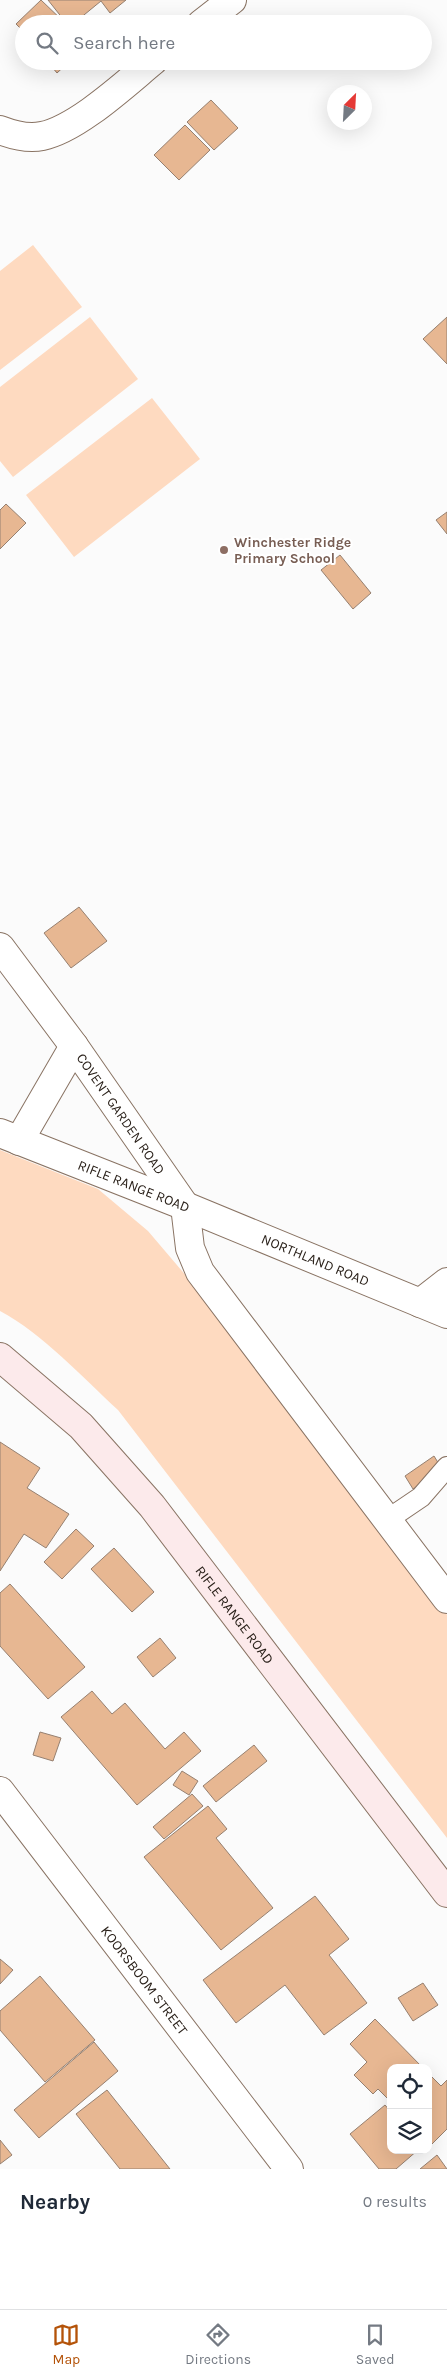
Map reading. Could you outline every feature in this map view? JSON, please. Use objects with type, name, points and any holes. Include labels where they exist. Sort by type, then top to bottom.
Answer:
[{"type":"main road","name":"RIFLE RANGE ROAD","points":[[0,1357],[81,1426],[152,1506],[447,1892]]},
{"type":"street","points":[[213,15],[232,0]]},
{"type":"street","points":[[0,130],[28,136],[42,136],[57,131],[91,110],[142,70]]},
{"type":"street","name":"COVENT GARDEN ROAD","points":[[0,947],[74,1046],[185,1206]]},
{"type":"street","name":"COVENT GARDEN ROAD","points":[[10,1137],[74,1046]]},
{"type":"street","name":"RIFLE RANGE ROAD","points":[[10,1137],[185,1206],[190,1248],[200,1272],[447,1599]]},
{"type":"street","name":"NORTHLAND ROAD","points":[[185,1206],[447,1314]]},
{"type":"street","points":[[420,1303],[447,1282]]},
{"type":"street","name":"KOORSBOOM STREET","points":[[0,1790],[289,2169]]},
{"type":"lane","points":[[387,1520],[421,1497],[447,1467]]},
{"type":"shaded area","points":[[33,245],[82,307],[0,370],[0,271]]},
{"type":"shaded area","points":[[90,317],[138,379],[13,477],[0,461],[0,387]]},
{"type":"shaded area","points":[[152,398],[200,459],[74,557],[26,495]]},
{"type":"shaded area","points":[[0,1150],[98,1189],[148,1231],[205,1298],[447,1615],[447,1838],[118,1410],[47,1344],[0,1311]]},
{"type":"building","points":[[41,0],[57,15],[25,15]]},
{"type":"building","points":[[48,0],[126,0],[110,13],[101,1],[84,15],[60,15]]},
{"type":"building","points":[[211,100],[238,128],[214,150],[187,122]]},
{"type":"building","points":[[185,125],[210,150],[179,180],[154,155]]},
{"type":"building","points":[[447,317],[447,364],[423,339]]},
{"type":"building","points":[[6,504],[26,523],[0,549],[0,510]]},
{"type":"building","points":[[447,512],[447,534],[436,520]]},
{"type":"building","points":[[340,555],[371,593],[353,609],[321,570]]},
{"type":"building","points":[[79,907],[107,941],[71,968],[44,933]]},
{"type":"building","points":[[0,1442],[40,1468],[27,1488],[69,1514],[46,1548],[24,1534],[0,1571]]},
{"type":"building","points":[[434,1456],[442,1469],[413,1489],[405,1476]]},
{"type":"building","points":[[76,1529],[94,1546],[62,1579],[44,1562]]},
{"type":"building","points":[[114,1548],[154,1592],[132,1612],[91,1569]]},
{"type":"building","points":[[10,1584],[85,1667],[48,1699],[0,1646],[0,1593]]},
{"type":"building","points":[[160,1638],[176,1658],[153,1677],[137,1657]]},
{"type":"building","points":[[92,1691],[112,1714],[125,1703],[165,1749],[184,1732],[201,1751],[137,1805],[61,1717]]},
{"type":"building","points":[[40,1732],[61,1738],[53,1761],[33,1755]]},
{"type":"building","points":[[254,1745],[267,1761],[216,1802],[203,1786]]},
{"type":"building","points":[[182,1771],[198,1781],[189,1795],[173,1785]]},
{"type":"building","points":[[192,1794],[203,1806],[164,1839],[153,1827]]},
{"type":"building","points":[[208,1806],[227,1829],[216,1838],[273,1908],[221,1950],[144,1857]]},
{"type":"building","points":[[315,1896],[349,1939],[329,1955],[367,2003],[324,2035],[285,1985],[236,2023],[203,1980]]},
{"type":"building","points":[[0,1959],[13,1970],[0,1984]]},
{"type":"building","points":[[40,1976],[95,2040],[45,2082],[0,2030],[0,2011]]},
{"type":"building","points":[[423,1983],[438,2005],[413,2021],[398,1998]]},
{"type":"building","points":[[375,2019],[419,2064],[387,2064],[387,2098],[378,2089],[373,2094],[354,2075],[367,2062],[350,2044]]},
{"type":"building","points":[[94,2042],[118,2071],[39,2138],[14,2110]]},
{"type":"building","points":[[432,2077],[441,2086],[447,2080],[447,2129],[432,2144]]},
{"type":"building","points":[[107,2090],[170,2169],[120,2169],[76,2114]]},
{"type":"building","points":[[385,2105],[387,2107],[387,2154],[413,2154],[396,2169],[379,2169],[350,2134]]},
{"type":"building","points":[[0,2140],[12,2155],[0,2164]]},
{"type":"building","points":[[437,2155],[447,2169],[420,2169]]},
{"type":"place","name":"Winchester Ridge Primary School","points":[[224,550]]}]
